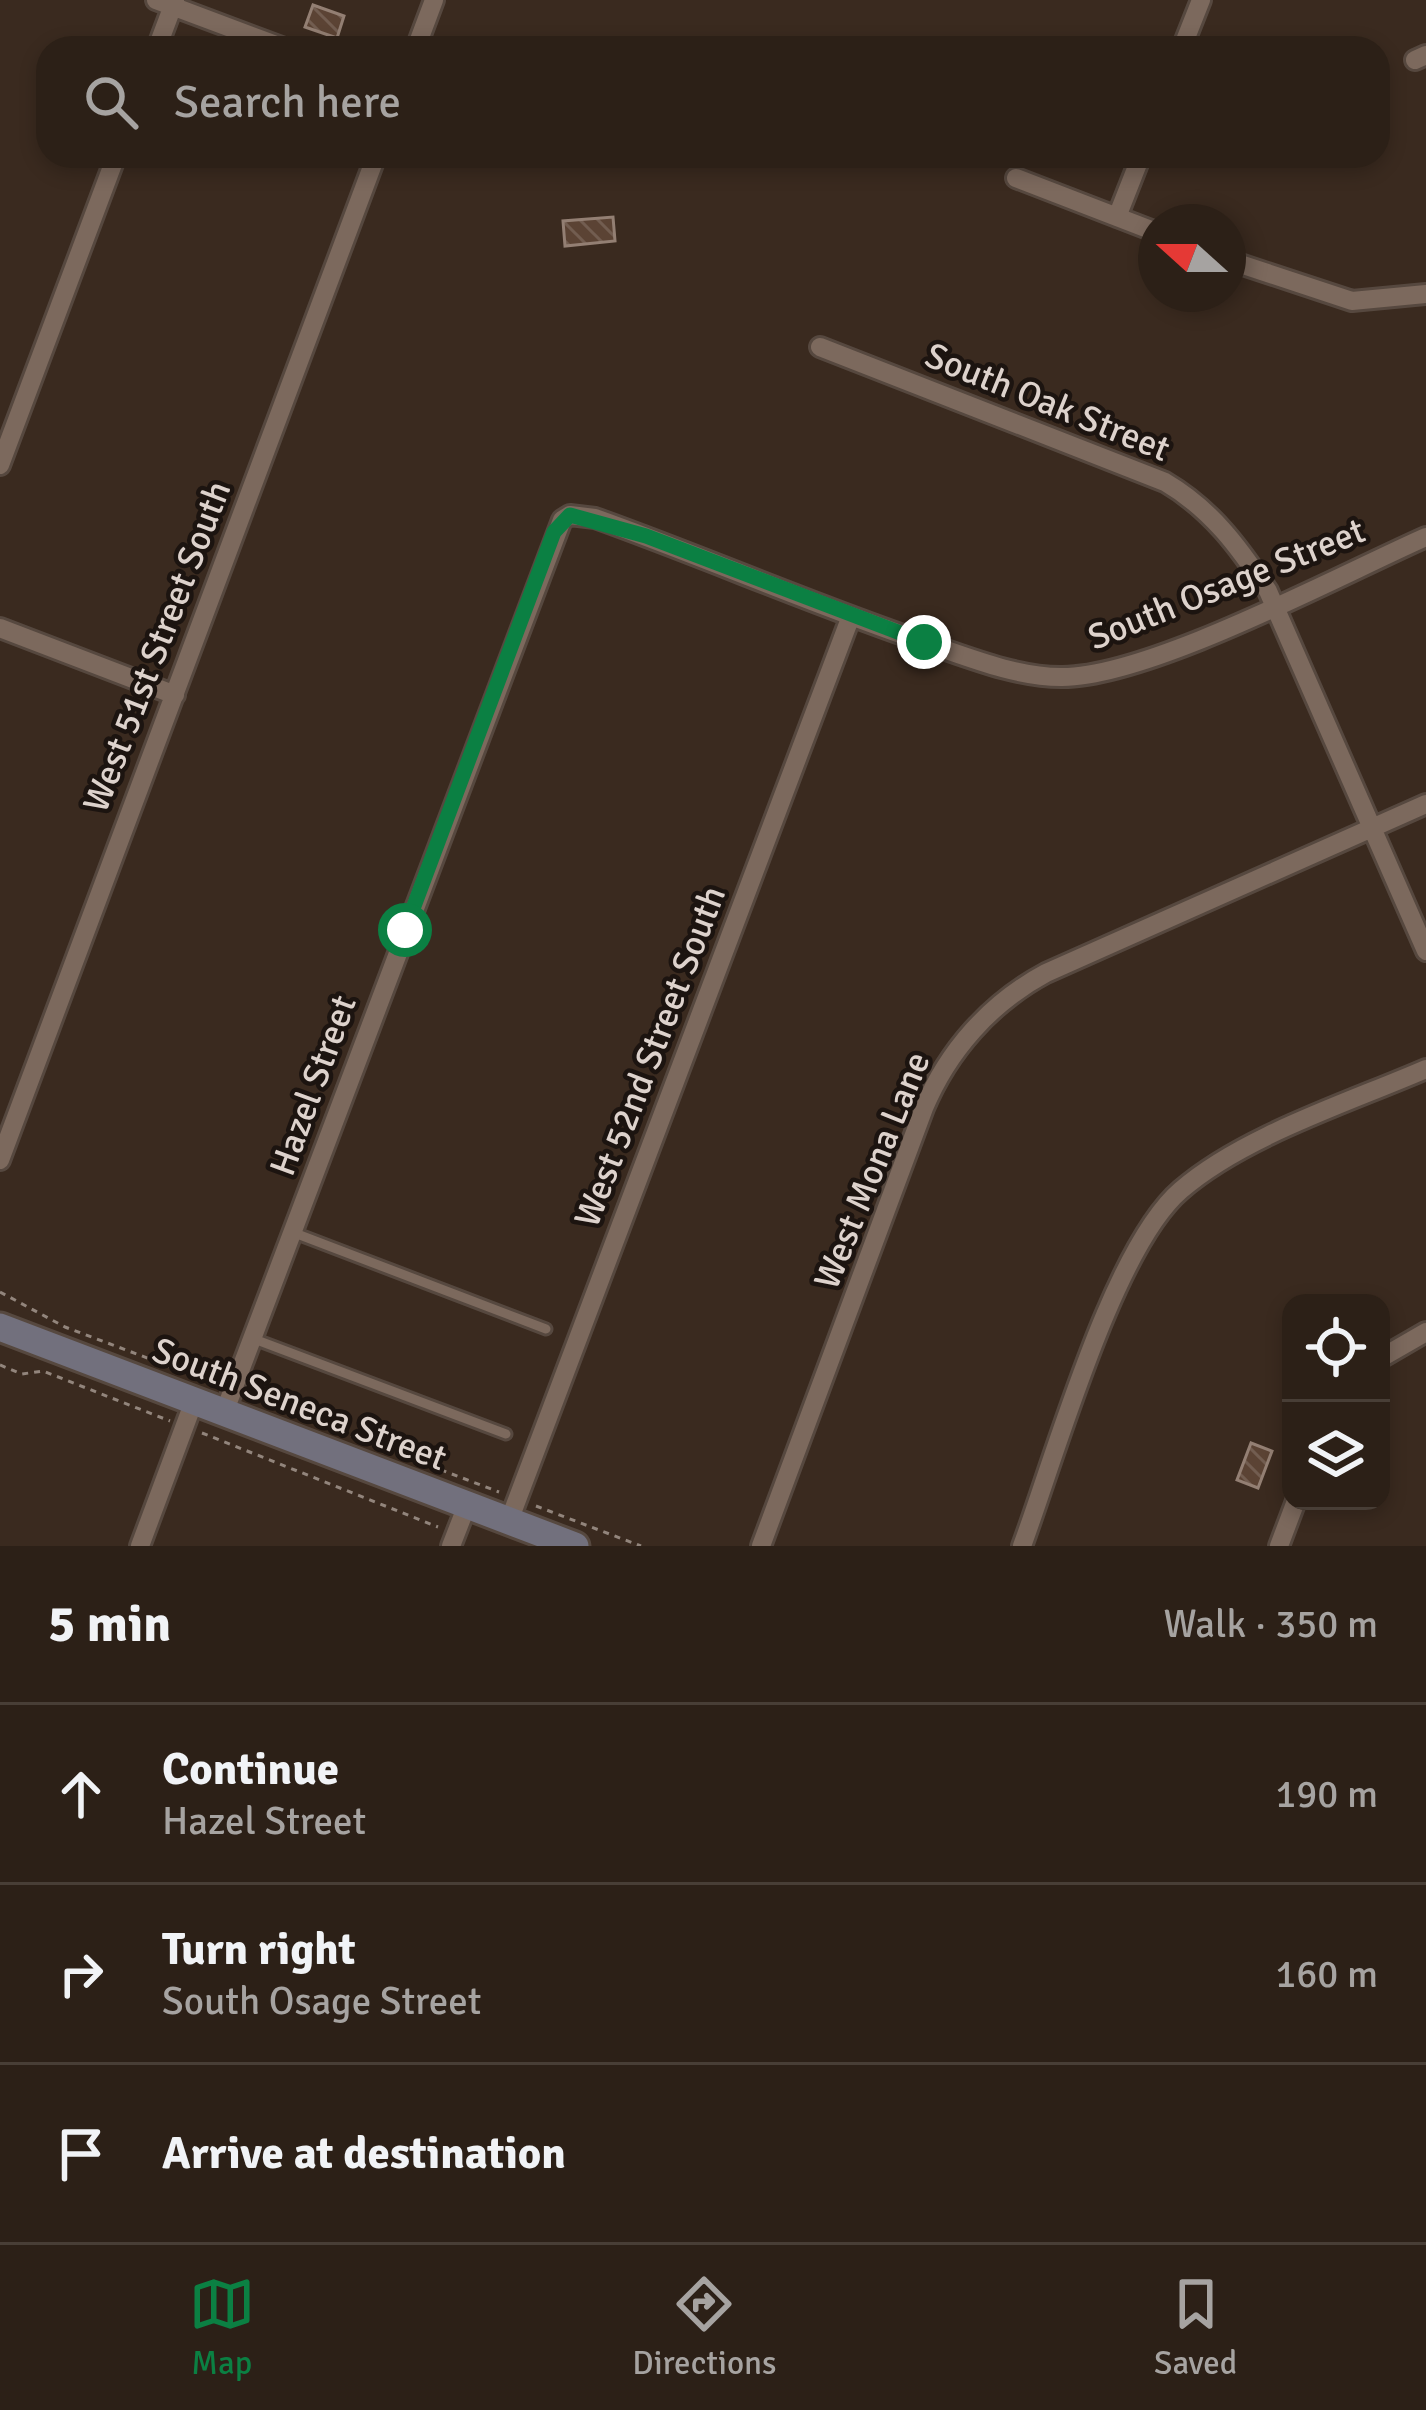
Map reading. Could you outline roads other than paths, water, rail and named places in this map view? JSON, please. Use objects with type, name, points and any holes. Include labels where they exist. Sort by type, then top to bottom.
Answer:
[{"type":"street","points":[[420,36],[434,0]]},
{"type":"street","points":[[1187,36],[1201,0]]},
{"type":"street","points":[[160,36],[168,2],[254,36]]},
{"type":"street","points":[[0,465],[111,168]]},
{"type":"street","name":"West 51st Street South","points":[[0,1160],[371,168]]},
{"type":"street","points":[[1117,217],[1136,168]]},
{"type":"street","points":[[1016,178],[1138,225]]},
{"type":"street","points":[[1246,266],[1348,300],[1426,294]]},
{"type":"street","name":"South Oak Street","points":[[820,347],[1166,482],[1204,510],[1239,547],[1273,604],[1426,951]]},
{"type":"street","name":"South Osage Street","points":[[570,515],[646,536],[976,660],[1063,678],[1127,664],[1426,537]]},
{"type":"street","name":"Hazel Street","points":[[229,1402],[554,532],[570,515]]},
{"type":"street","name":"West 52nd Street South","points":[[514,1510],[851,616]]},
{"type":"street","points":[[0,628],[174,694]]},
{"type":"street","name":"West Mona Lane","points":[[761,1546],[924,1108],[958,1046],[1033,980],[1426,804]]},
{"type":"street","points":[[1022,1546],[1126,1270],[1158,1213],[1182,1189],[1239,1154],[1426,1069]]},
{"type":"street","name":"South Seneca Street","points":[[0,1327],[189,1414],[229,1402],[467,1505],[514,1510],[575,1546]]},
{"type":"street","points":[[1390,1353],[1426,1332]]},
{"type":"street","points":[[140,1546],[189,1414]]},
{"type":"street","points":[[453,1542],[467,1505]]},
{"type":"street","points":[[1279,1546],[1293,1510]]},
{"type":"lane","points":[[292,1232],[546,1329]]},
{"type":"lane","points":[[254,1339],[506,1434]]}]
